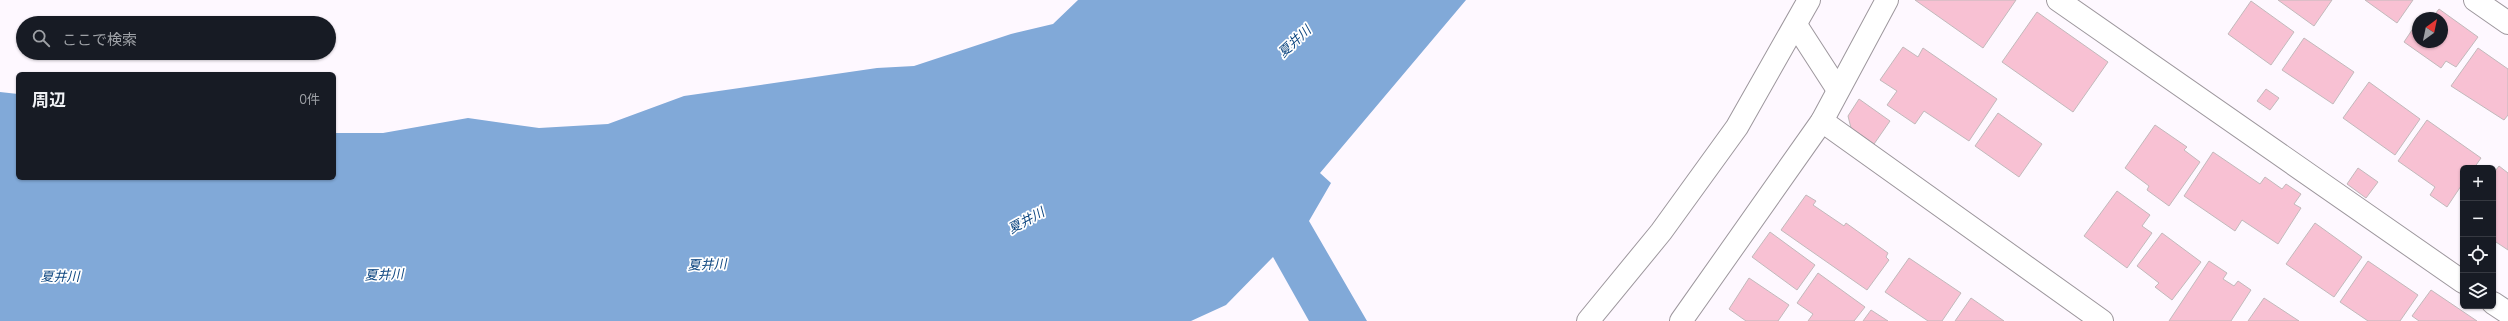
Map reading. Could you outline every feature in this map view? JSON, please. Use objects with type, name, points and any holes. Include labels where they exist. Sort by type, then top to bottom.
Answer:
[{"type":"street","points":[[1588,321],[1661,232],[1737,127],[1809,0]]},
{"type":"street","points":[[1686,319],[1822,121],[1887,0]]},
{"type":"street","points":[[2058,0],[2460,280]]},
{"type":"street","points":[[2475,0],[2508,23]]},
{"type":"street","points":[[1796,25],[1838,90]]},
{"type":"street","points":[[1822,121],[2102,321]]},
{"type":"street","points":[[2496,305],[2508,313]]},
{"type":"water","name":"夏井川","points":[[1078,0],[1466,0],[1320,173],[1331,183],[1309,221],[1367,321],[1309,321],[1273,257],[1226,305],[1191,321],[0,321],[0,92],[16,94],[16,180],[336,180],[336,133],[383,133],[468,118],[539,128],[608,124],[684,96],[877,68],[914,66],[1011,34],[1053,24]]},
{"type":"building","points":[[1915,0],[2016,0],[1983,48]]},
{"type":"building","points":[[2278,0],[2332,0],[2314,26]]},
{"type":"building","points":[[2365,0],[2413,0],[2397,23]]},
{"type":"building","points":[[2251,1],[2294,32],[2271,65],[2228,34]]},
{"type":"building","points":[[2037,12],[2108,62],[2073,112],[2002,62]]},
{"type":"building","points":[[2448,15],[2478,37],[2456,67],[2446,61],[2441,68],[2413,48],[2448,48]]},
{"type":"building","points":[[2412,30],[2412,48],[2404,42]]},
{"type":"building","points":[[2304,38],[2354,72],[2333,104],[2282,70]]},
{"type":"building","points":[[1903,47],[1918,57],[1923,48],[1997,99],[1969,141],[1924,111],[1915,124],[1887,105],[1897,91],[1880,80]]},
{"type":"building","points":[[2478,48],[2508,69],[2508,115],[2504,120],[2451,86]]},
{"type":"building","points":[[2369,82],[2420,119],[2395,155],[2343,118]]},
{"type":"building","points":[[2266,89],[2279,98],[2270,110],[2257,101]]},
{"type":"building","points":[[1859,99],[1890,121],[1874,144],[1851,128],[1848,116]]},
{"type":"building","points":[[1998,113],[2042,144],[2019,177],[1975,146]]},
{"type":"building","points":[[2427,120],[2481,158],[2476,165],[2460,165],[2460,188],[2447,207],[2430,195],[2435,187],[2398,161]]},
{"type":"building","points":[[2155,125],[2187,147],[2184,150],[2200,162],[2169,206],[2147,190],[2149,186],[2125,168]]},
{"type":"building","points":[[2213,152],[2260,184],[2265,177],[2282,189],[2286,184],[2301,194],[2294,204],[2301,208],[2278,244],[2242,220],[2235,231],[2184,196]]},
{"type":"building","points":[[2499,166],[2508,173],[2508,250],[2496,242],[2496,170]]},
{"type":"building","points":[[2358,168],[2378,182],[2366,198],[2347,184]]},
{"type":"building","points":[[2117,191],[2150,215],[2142,226],[2152,233],[2127,268],[2084,236]]},
{"type":"building","points":[[1806,195],[1816,201],[1813,205],[1844,226],[1846,223],[1888,253],[1886,257],[1889,260],[1867,290],[1781,230]]},
{"type":"building","points":[[2315,223],[2362,257],[2334,297],[2286,264]]},
{"type":"building","points":[[1770,232],[1815,265],[1797,290],[1752,257]]},
{"type":"building","points":[[2162,233],[2201,262],[2172,300],[2155,287],[2159,283],[2137,266]]},
{"type":"building","points":[[1909,258],[1961,293],[1942,321],[1928,321],[1885,292]]},
{"type":"building","points":[[2209,261],[2227,273],[2223,279],[2234,286],[2238,281],[2251,290],[2231,321],[2169,321]]},
{"type":"building","points":[[2368,261],[2418,295],[2400,321],[2368,321],[2340,302]]},
{"type":"building","points":[[1818,273],[1865,307],[1854,321],[1808,321],[1813,314],[1797,303]]},
{"type":"building","points":[[1749,278],[1789,305],[1778,321],[1746,321],[1729,309]]},
{"type":"building","points":[[2431,290],[2477,321],[2419,321],[2412,316]]},
{"type":"building","points":[[1971,298],[2004,321],[1955,321]]},
{"type":"building","points":[[2264,298],[2299,321],[2248,321]]},
{"type":"building","points":[[1871,310],[1888,321],[1863,321]]}]
